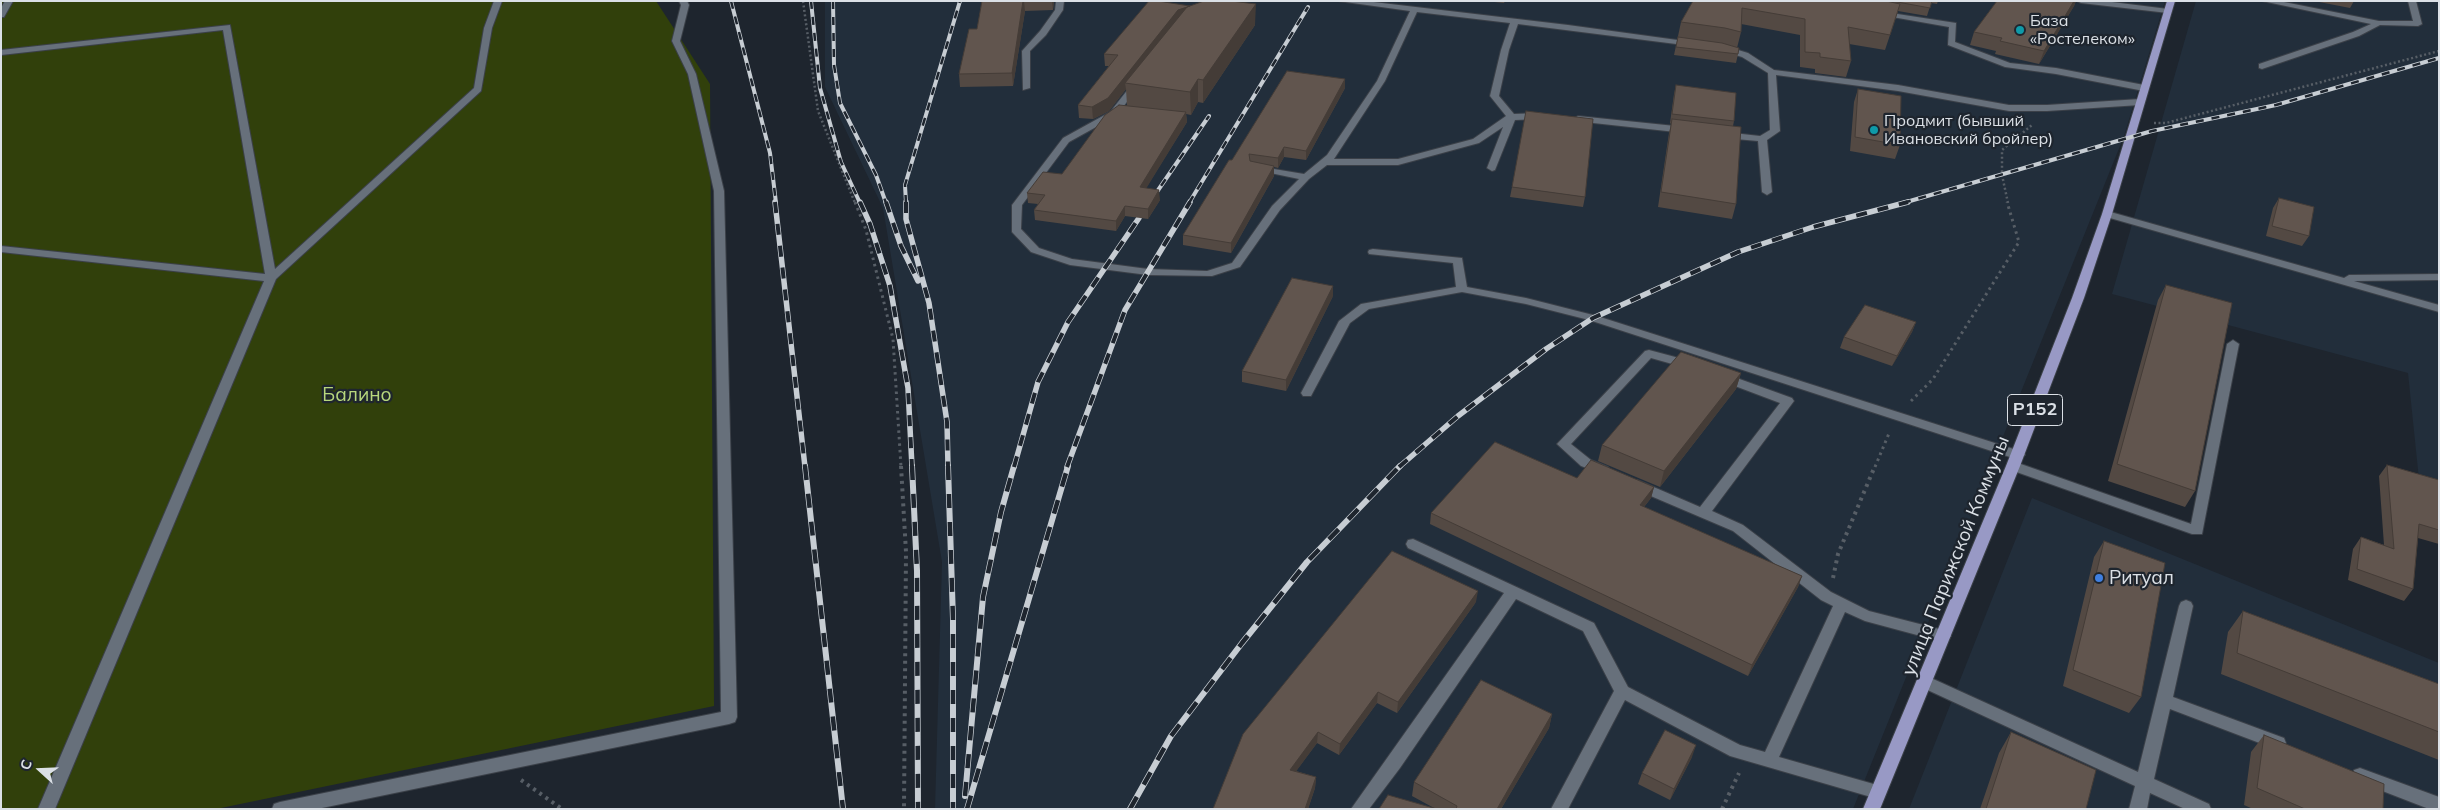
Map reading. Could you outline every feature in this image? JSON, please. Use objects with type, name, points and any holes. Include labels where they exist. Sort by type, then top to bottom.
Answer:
[{"type":"main road","name":"улица Парижской Коммуны","points":[[1871,809],[2016,460],[2078,298],[2107,214],[2169,6]]},
{"type":"street","points":[[1,15],[9,1]]},
{"type":"street","points":[[46,809],[271,278],[478,89],[488,28],[498,1]]},
{"type":"street","points":[[280,809],[729,717],[719,192],[692,74],[676,42],[685,5],[683,1]]},
{"type":"street","points":[[1026,88],[1026,51],[1059,10],[1060,1]]},
{"type":"street","points":[[1342,1],[1702,45]]},
{"type":"street","points":[[2081,1],[2169,6]]},
{"type":"street","points":[[2266,1],[2379,23],[2418,24],[2412,1]]},
{"type":"street","points":[[1142,78],[1123,109],[1066,140],[1018,205],[1016,230],[1035,250],[1070,262],[1148,272],[1208,274],[1236,265],[1276,208],[1306,177],[1330,157],[1381,81],[1414,10]]},
{"type":"street","points":[[1871,11],[1953,25],[1951,44],[2008,64],[2144,88]]},
{"type":"street","points":[[1511,117],[1494,96],[1505,50],[1515,21]]},
{"type":"street","points":[[2262,66],[2356,34],[2379,23]]},
{"type":"street","points":[[1,53],[227,27],[271,278]]},
{"type":"street","points":[[1712,46],[1745,55],[1772,72],[1898,88],[2009,108],[2047,108],[2140,102]]},
{"type":"street","points":[[1711,133],[1762,139],[1775,131],[1772,72]]},
{"type":"street","points":[[1325,162],[1398,162],[1476,141],[1511,117],[1552,117]]},
{"type":"street","points":[[1492,168],[1511,117]]},
{"type":"street","points":[[1571,118],[1693,131]]},
{"type":"street","points":[[1762,139],[1767,192]]},
{"type":"street","points":[[1253,167],[1306,177]]},
{"type":"street","points":[[2107,214],[2438,308]]},
{"type":"street","points":[[1,249],[271,278]]},
{"type":"street","points":[[1373,252],[1458,260],[1462,289]]},
{"type":"street","points":[[2334,278],[2439,277]]},
{"type":"street","points":[[1307,393],[1345,321],[1365,306],[1462,289],[1526,301],[1593,318],[1897,416],[2016,460],[2197,531],[2233,344]]},
{"type":"street","points":[[1703,513],[1788,401],[1709,372],[1649,354],[1563,444],[1586,463],[1738,528],[1819,590],[1842,604],[1865,615],[1944,636]]},
{"type":"street","points":[[1414,544],[1589,627],[1622,692],[1736,751],[1878,792]]},
{"type":"street","points":[[1359,809],[1394,763],[1514,592]]},
{"type":"street","points":[[1769,761],[1842,604]]},
{"type":"street","points":[[2138,809],[2186,606]]},
{"type":"street","points":[[1925,682],[2203,809]]},
{"type":"street","points":[[1559,809],[1622,692]]},
{"type":"street","points":[[2164,700],[2292,749]]},
{"type":"street","points":[[2347,770],[2439,805]]},
{"type":"path","points":[[803,1],[818,111],[866,230],[893,338],[906,552],[904,809]]},
{"type":"path","points":[[2154,123],[2166,123],[2439,51]]},
{"type":"path","points":[[1833,582],[1838,554],[1897,416],[1934,379],[2019,242],[2006,198],[2002,175],[2002,150],[2043,115],[2047,108]]},
{"type":"path","points":[[498,763],[562,809]]},
{"type":"shaded area","points":[[825,1],[2165,1],[2124,136],[1853,809],[935,809],[942,562],[883,208],[825,87]]},
{"type":"shaded area","points":[[2196,1],[2439,1],[2439,501],[2420,489],[2408,373],[2112,294]]},
{"type":"shaded area","points":[[2032,498],[2439,663],[2439,809],[1909,809]]},
{"type":"green space","name":"Балино","points":[[1,1],[656,1],[710,84],[714,706],[216,809],[1,809]]},
{"type":"building","points":[[982,1],[1023,1],[1012,73],[959,74],[969,29],[977,29]]},
{"type":"building","points":[[1149,1],[1190,6],[1178,10],[1108,98],[1092,107],[1078,105],[1118,55],[1104,54]]},
{"type":"building","points":[[1204,1],[1231,1],[1256,4],[1203,80],[1198,79],[1190,92],[1125,83],[1187,7]]},
{"type":"building","points":[[1693,1],[1886,1],[1900,4],[1890,35],[1848,27],[1851,61],[1820,57],[1820,53],[1805,52],[1805,19],[1742,8],[1741,32],[1681,22]]},
{"type":"building","points":[[1892,1],[1932,1],[1930,8]]},
{"type":"building","name":"База «Ростелеком»","points":[[1997,1],[2074,1],[2044,51],[2000,41],[2002,38],[1974,32]]},
{"type":"building","points":[[1678,37],[1722,43],[1739,48],[1738,54],[1676,47]]},
{"type":"building","points":[[1287,71],[1345,79],[1306,151],[1284,147],[1278,158],[1249,154],[1250,161],[1274,166],[1231,243],[1183,235],[1229,160],[1232,160]]},
{"type":"building","points":[[1676,85],[1736,93],[1734,121],[1672,114]]},
{"type":"building","name":"Продмит (бывший Ивановский бройлер)","points":[[1858,89],[1901,96],[1900,145],[1855,137]]},
{"type":"building","points":[[1119,105],[1186,112],[1140,187],[1159,190],[1148,209],[1125,206],[1116,221],[1034,210],[1045,195],[1027,193],[1043,172],[1062,174],[1105,115]]},
{"type":"building","points":[[1526,111],[1593,119],[1585,197],[1512,187]]},
{"type":"building","points":[[1672,119],[1741,127],[1736,204],[1661,192]]},
{"type":"building","points":[[2279,198],[2314,207],[2309,236],[2272,226]]},
{"type":"building","points":[[1292,278],[1333,286],[1286,380],[1242,371]]},
{"type":"building","points":[[2166,285],[2232,303],[2195,491],[2117,464]]},
{"type":"building","points":[[1865,305],[1916,322],[1897,356],[1844,337]]},
{"type":"building","points":[[1681,352],[1741,373],[1664,471],[1602,445]]},
{"type":"building","points":[[1495,442],[1577,478],[1591,460],[1654,487],[1640,505],[1802,576],[1752,665],[1431,513]]},
{"type":"building","points":[[2387,465],[2439,480],[2439,530],[2419,524],[2413,589],[2357,569],[2361,537],[2394,549]]},
{"type":"building","points":[[2104,541],[2165,563],[2141,697],[2073,670]]},
{"type":"building","points":[[1392,551],[1478,591],[1398,702],[1378,692],[1340,744],[1318,732],[1290,770],[1316,777],[1305,809],[1213,809],[1243,734]]},
{"type":"building","points":[[2243,611],[2439,684],[2439,732],[2237,653]]},
{"type":"building","points":[[1481,680],[1552,714],[1497,809],[1456,809],[1457,806],[1414,782]]},
{"type":"building","points":[[1665,730],[1696,745],[1674,789],[1642,773]]},
{"type":"building","points":[[2011,732],[2096,770],[2086,809],[1986,809]]},
{"type":"building","points":[[2264,735],[2384,784],[2383,809],[2305,809],[2257,788]]},
{"type":"building","points":[[1388,795],[1437,809],[1379,809]]},
{"type":"railway","points":[[731,1],[770,153],[776,203]]},
{"type":"railway","points":[[811,1],[820,88],[841,162],[860,203]]},
{"type":"railway","points":[[833,1],[834,65],[840,103],[876,175],[886,203]]},
{"type":"railway","points":[[906,203],[905,185],[960,1]]},
{"type":"railway","points":[[1189,203],[1308,7]]},
{"type":"railway","points":[[1903,203],[2152,131],[2276,105],[2439,58]]},
{"type":"railway","points":[[1152,199],[1209,116]]},
{"type":"railway","points":[[775,202],[805,467]]},
{"type":"railway","points":[[860,202],[870,224],[890,286],[908,388],[912,467]]},
{"type":"railway","points":[[886,202],[901,246],[918,281]]},
{"type":"railway","points":[[1067,467],[1125,310],[1190,202]]},
{"type":"railway","points":[[1399,467],[1458,416],[1546,349],[1593,318],[1738,252],[1813,227],[1908,202]]},
{"type":"railway","points":[[906,203],[906,219],[929,303],[947,422],[948,467]]},
{"type":"railway","points":[[1014,467],[1038,382],[1068,322],[1139,218]]},
{"type":"railway","points":[[805,466],[843,809]]},
{"type":"railway","points":[[912,466],[917,571],[918,809]]},
{"type":"railway","points":[[948,466],[953,619],[953,809]]},
{"type":"railway","points":[[965,796],[983,597],[1001,512],[1014,466]]},
{"type":"railway","points":[[967,809],[1068,466]]},
{"type":"railway","points":[[1130,809],[1171,736],[1242,643],[1307,562],[1399,467]]},
{"type":"place","name":"База «Ростелеком»","points":[[2020,30]]},
{"type":"place","name":"Продмит (бывший Ивановский бройлер)","points":[[1874,130]]},
{"type":"place","name":"Ритуал","points":[[2099,578]]}]
